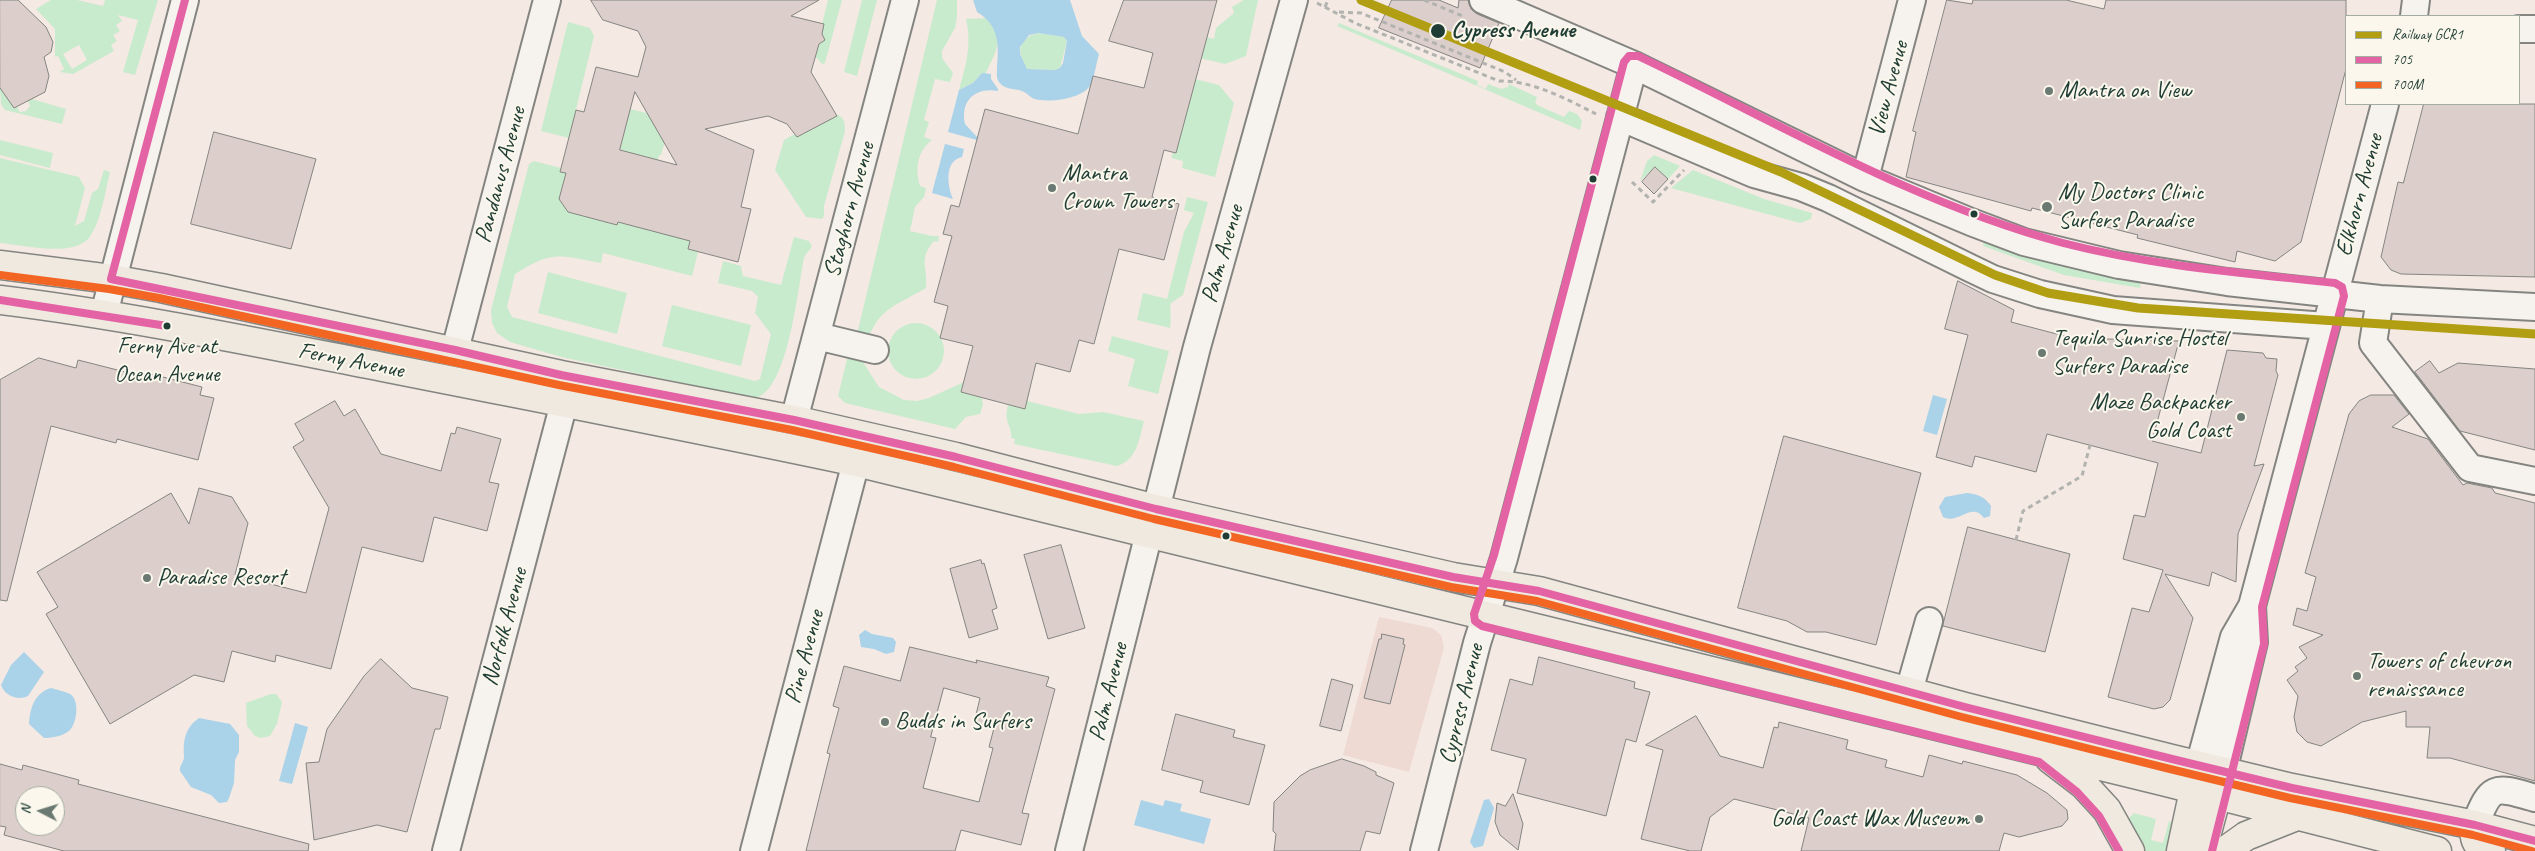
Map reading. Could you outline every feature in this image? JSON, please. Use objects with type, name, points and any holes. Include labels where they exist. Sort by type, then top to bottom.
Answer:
[{"type":"main road","name":"Ferny Avenue","points":[[0,265],[111,278],[455,350],[561,375],[794,420],[956,457],[1152,521],[1484,616],[2044,753],[2475,825],[2535,841]]},
{"type":"main road","name":"Ferny Avenue","points":[[0,300],[104,314],[564,403],[1152,521],[1453,577],[1539,591],[1909,690],[2209,780]]},
{"type":"main road","points":[[2044,753],[2084,785],[2107,810],[2130,851]]},
{"type":"main road","points":[[2209,780],[2298,815],[2437,851]]},
{"type":"main road","points":[[2181,851],[2209,780]]},
{"type":"main road","points":[[2202,851],[2209,780]]},
{"type":"main road","points":[[2225,851],[2246,836],[2298,815]]},
{"type":"main road","points":[[2475,825],[2474,841],[2478,846],[2491,851]]},
{"type":"street","points":[[104,314],[111,278],[185,0]]},
{"type":"street","name":"Pandanus Avenue","points":[[455,350],[547,0]]},
{"type":"street","name":"Staghorn Avenue","points":[[794,420],[905,0]]},
{"type":"street","points":[[1483,0],[1634,65],[1865,178],[1992,231],[2119,265],[2227,282],[2380,299],[2535,308]]},
{"type":"street","name":"View Avenue","points":[[1865,178],[1912,0]]},
{"type":"street","points":[[2414,15],[2416,0]]},
{"type":"street","name":"Palm Avenue","points":[[1069,851],[1197,347],[1304,1]]},
{"type":"street","points":[[2520,29],[2535,29]]},
{"type":"street","name":"Cypress Avenue","points":[[1424,851],[1484,616],[1504,558],[1608,116],[1634,65]]},
{"type":"street","name":"Elkhorn Avenue","points":[[2209,780],[2254,642],[2252,606],[2385,105]]},
{"type":"street","points":[[1608,116],[1754,174],[1793,185],[1828,198],[1968,267],[2040,294],[2113,310],[2326,326]]},
{"type":"street","points":[[2380,299],[2373,343],[2470,468],[2535,481]]},
{"type":"street","points":[[817,336],[874,350]]},
{"type":"street","name":"Norfolk Avenue","points":[[446,851],[564,403]]},
{"type":"street","name":"Pine Avenue","points":[[754,851],[856,462]]},
{"type":"street","points":[[1909,690],[1928,621]]},
{"type":"street","points":[[2475,825],[2484,800],[2496,790],[2503,789],[2535,798]]},
{"type":"path","points":[[1325,6],[1328,0]]},
{"type":"path","points":[[1304,1],[1325,6],[1339,12],[1355,23],[1499,81],[1516,80]]},
{"type":"path","points":[[1339,12],[1361,13],[1505,72],[1516,80],[1608,116]]},
{"type":"path","points":[[1632,182],[1653,202],[1690,164]]},
{"type":"path","points":[[2016,540],[2023,510],[2082,476],[2090,445]]},
{"type":"shaded area","points":[[1379,617],[1432,628],[1441,635],[1444,648],[1409,772],[1343,755]]},
{"type":"green space","points":[[51,0],[77,0],[103,6],[105,0],[158,0],[135,75],[123,72],[138,20],[118,15],[122,21],[116,25],[120,31],[113,35],[117,41],[111,45],[114,51],[73,74],[60,72],[64,69],[58,56],[55,57],[55,29],[36,9]],"holes":[[[79,45],[87,60],[72,69],[63,54]]]},
{"type":"green space","points":[[828,0],[842,0],[825,63],[822,64],[817,58],[808,55],[808,52],[816,54],[819,44],[825,40],[822,34],[824,25],[822,24]]},
{"type":"green space","points":[[862,0],[877,0],[857,76],[844,72]]},
{"type":"green space","points":[[937,0],[957,0],[955,28],[942,51],[942,58],[953,73],[950,82],[935,79],[924,120],[929,122],[924,137],[932,140],[923,150],[918,161],[920,186],[926,188],[924,197],[915,207],[910,231],[939,236],[938,242],[934,241],[926,253],[926,288],[900,302],[885,313],[873,327],[869,337],[857,334]]},
{"type":"green space","points":[[1244,0],[1258,0],[1246,56],[1225,64],[1183,54],[1207,37],[1214,39],[1216,28],[1234,13],[1232,7]]},
{"type":"green space","points":[[988,18],[996,34],[996,51],[986,73],[981,74],[973,83],[959,90],[968,46],[966,19]]},
{"type":"green space","points":[[568,22],[590,28],[594,36],[569,138],[541,131]]},
{"type":"green space","points":[[1339,23],[1478,81],[1477,85],[1486,89],[1488,84],[1501,89],[1508,87],[1509,84],[1537,97],[1535,102],[1537,105],[1564,117],[1569,111],[1577,114],[1582,121],[1580,130],[1337,26]]},
{"type":"green space","points":[[1038,33],[1064,37],[1067,41],[1060,68],[1055,70],[1027,69],[1023,63],[1020,52],[1023,42]]},
{"type":"green space","points":[[1195,79],[1219,85],[1234,103],[1215,177],[1182,168],[1183,161],[1171,158],[1173,152],[1176,153]]},
{"type":"green space","points":[[2,87],[14,108],[17,107],[20,112],[26,111],[30,106],[28,101],[32,99],[66,109],[62,124],[5,110],[1,104],[0,88]]},
{"type":"green space","points":[[630,109],[659,116],[665,141],[661,155],[659,155],[658,160],[640,155],[690,241],[688,249],[698,252],[692,276],[603,253],[601,263],[556,256],[539,261],[515,274],[507,307],[512,317],[755,381],[760,379],[771,334],[755,313],[758,297],[752,291],[718,283],[723,261],[741,266],[743,276],[781,285],[794,237],[809,241],[812,246],[804,258],[795,314],[783,359],[775,378],[766,392],[754,398],[561,357],[510,342],[497,333],[492,323],[491,310],[529,164],[534,161],[561,168],[560,172],[566,173],[559,198],[568,212],[617,225],[633,166],[617,161]]},
{"type":"green space","points":[[831,114],[841,116],[845,131],[824,206],[824,216],[822,219],[806,217],[775,170],[784,140]]},
{"type":"green space","points":[[0,140],[53,153],[50,168],[0,155]]},
{"type":"green space","points":[[1654,155],[1680,166],[1668,179],[1655,167],[1640,181],[1647,161]]},
{"type":"green space","points":[[0,158],[79,177],[85,188],[75,226],[84,221],[92,193],[98,189],[104,170],[110,172],[101,212],[91,235],[84,242],[74,247],[62,249],[36,248],[0,243]]},
{"type":"green space","points":[[1693,170],[1764,199],[1812,213],[1811,219],[1800,223],[1671,188]]},
{"type":"green space","points":[[1187,197],[1208,202],[1183,295],[1171,303],[1170,328],[1137,320],[1143,293],[1167,299],[1184,232],[1194,213],[1184,210]]},
{"type":"green space","points":[[1984,241],[2029,255],[2141,280],[2140,288],[2064,275],[1983,246]]},
{"type":"green space","points":[[548,272],[627,293],[617,334],[538,313]]},
{"type":"green space","points":[[672,305],[751,325],[741,366],[662,346]]},
{"type":"green space","points":[[916,323],[927,325],[936,331],[942,340],[944,351],[942,362],[936,371],[927,377],[916,379],[905,377],[896,371],[890,362],[888,351],[890,340],[896,331],[905,325]]},
{"type":"green space","points":[[1112,336],[1169,351],[1158,394],[1128,386],[1135,359],[1108,351]]},
{"type":"green space","points":[[848,355],[861,359],[879,387],[904,400],[917,401],[929,398],[964,382],[961,392],[982,398],[983,405],[980,414],[966,417],[955,429],[845,403],[838,396]]},
{"type":"green space","points":[[1027,401],[1079,414],[1103,412],[1144,421],[1139,442],[1129,459],[1117,466],[1014,444],[1015,439],[1011,438],[1011,430],[1007,421],[1008,405],[1025,409]]},
{"type":"green space","points":[[276,694],[282,702],[277,724],[270,736],[261,738],[255,736],[247,726],[246,703]]},
{"type":"green space","points":[[2134,813],[2156,819],[2151,840],[2163,843],[2169,821],[2176,823],[2169,851],[2139,851],[2125,822]]},
{"type":"water","points":[[973,0],[1070,0],[1082,36],[1099,54],[1091,84],[1081,93],[1066,99],[1057,100],[1035,99],[1022,91],[1001,85],[997,77],[998,51],[994,29],[977,12]],"holes":[[[1038,33],[1064,37],[1067,41],[1063,63],[1060,68],[1055,70],[1027,69],[1020,54],[1020,47],[1029,35]]]},
{"type":"water","points":[[982,73],[991,74],[991,79],[998,91],[982,91],[971,97],[967,102],[964,116],[965,124],[978,138],[977,140],[948,132],[959,90],[973,83]]},
{"type":"water","points":[[945,144],[964,149],[962,157],[956,160],[949,169],[948,175],[953,199],[932,193]]},
{"type":"water","points":[[1933,395],[1947,399],[1937,435],[1923,431]]},
{"type":"water","points":[[1967,493],[1978,495],[1986,500],[1991,506],[1990,516],[1984,518],[1979,513],[1970,512],[1949,519],[1943,517],[1939,507],[1945,497]]},
{"type":"water","points":[[865,630],[872,634],[893,638],[896,642],[894,652],[886,654],[874,649],[861,647],[859,635]]},
{"type":"water","points":[[24,652],[44,672],[28,696],[16,698],[9,695],[1,685],[11,665]]},
{"type":"water","points":[[51,688],[68,693],[73,697],[76,706],[76,717],[72,727],[65,734],[44,738],[29,724],[34,702],[45,690]]},
{"type":"water","points":[[199,718],[230,724],[239,735],[239,752],[235,760],[234,783],[227,802],[219,803],[211,795],[191,787],[180,771],[184,758],[186,735],[194,722]]},
{"type":"water","points":[[295,723],[308,727],[292,784],[279,781]]},
{"type":"water","points":[[1489,799],[1494,808],[1483,846],[1474,848],[1470,842],[1484,800]]},
{"type":"water","points":[[1141,800],[1163,806],[1165,800],[1182,804],[1180,811],[1211,819],[1204,844],[1134,825]]},
{"type":"building","points":[[0,0],[18,0],[46,27],[53,42],[51,52],[44,57],[49,76],[45,92],[14,108],[0,88]]},
{"type":"building","points":[[591,0],[819,0],[791,16],[824,24],[822,34],[825,40],[819,44],[811,72],[837,116],[797,137],[787,124],[768,116],[705,129],[754,150],[741,207],[751,209],[738,262],[688,249],[690,241],[618,222],[617,225],[568,212],[559,199],[566,173],[560,172],[576,110],[584,112],[596,67],[638,77],[646,47],[638,31],[603,20]],"holes":[[[635,92],[677,165],[620,150]]]},
{"type":"building","name":"Mantra Crown Towers","points":[[1124,0],[1217,0],[1176,153],[1164,150],[1152,197],[1179,204],[1164,260],[1119,249],[1094,344],[1079,340],[1070,372],[1036,363],[1025,409],[961,392],[973,346],[940,338],[948,306],[934,302],[952,236],[943,234],[951,205],[959,207],[985,109],[1078,134],[1093,76],[1144,88],[1153,53],[1109,41]]},
{"type":"building","points":[[1392,0],[1439,0],[1458,8],[1459,0],[1468,0],[1471,9],[1477,14],[1499,23],[1480,68],[1379,28]]},
{"type":"building","points":[[1947,0],[1972,4],[1973,0],[2066,0],[2104,9],[2106,0],[2346,0],[2345,73],[2301,242],[2275,261],[2237,251],[2235,262],[2137,238],[2138,235],[2032,208],[2031,211],[1906,177],[1916,132],[1913,131]]},
{"type":"building","points":[[2535,104],[2535,277],[2401,274],[2391,270],[2381,257],[2398,182],[2403,183],[2424,105]]},
{"type":"building","points":[[214,132],[316,159],[291,249],[191,224]]},
{"type":"building","points":[[1655,167],[1668,179],[1654,194],[1642,182]]},
{"type":"building","points":[[1958,281],[2014,310],[2011,322],[2072,338],[2179,341],[2152,441],[2201,453],[2227,350],[2263,353],[2266,358],[2277,359],[2276,371],[2278,375],[2254,466],[2264,464],[2238,534],[2236,582],[2212,572],[2209,586],[2165,574],[2193,618],[2170,700],[2163,707],[2154,709],[2108,697],[2132,608],[2149,612],[2163,570],[2123,559],[2134,515],[2145,517],[2158,463],[2047,434],[2036,472],[1975,456],[1972,467],[1936,457],[1968,335],[1945,329]]},
{"type":"building","points":[[39,358],[76,368],[78,360],[145,377],[147,373],[202,387],[200,395],[214,398],[198,460],[117,439],[116,443],[51,426],[7,601],[0,600],[0,380]]},
{"type":"building","points":[[2430,361],[2439,373],[2458,363],[2535,369],[2535,450],[2460,431],[2415,372]]},
{"type":"building","points":[[2371,395],[2394,395],[2409,414],[2392,427],[2428,439],[2463,485],[2467,483],[2492,488],[2495,493],[2535,503],[2535,781],[2450,758],[2427,758],[2430,727],[2406,727],[2406,711],[2362,722],[2321,746],[2307,742],[2297,732],[2294,717],[2298,696],[2287,680],[2298,671],[2295,667],[2307,658],[2299,647],[2323,635],[2293,625],[2297,608],[2307,611],[2316,577],[2305,573],[2349,414],[2359,401]]},
{"type":"building","points":[[335,401],[344,416],[355,409],[381,454],[441,471],[451,433],[455,434],[457,427],[501,439],[489,482],[499,484],[487,531],[434,517],[423,562],[362,547],[331,669],[276,655],[275,662],[232,651],[224,682],[194,675],[110,724],[46,614],[58,607],[37,572],[171,493],[189,524],[199,488],[232,497],[248,523],[235,575],[306,593],[329,508],[293,447],[304,440],[295,424]]},
{"type":"building","points":[[1784,436],[1921,473],[1876,645],[1826,632],[1807,632],[1787,621],[1738,608]]},
{"type":"building","points":[[1968,527],[2070,554],[2045,652],[1943,626]]},
{"type":"building","points":[[1061,545],[1085,628],[1048,639],[1024,555]]},
{"type":"building","points":[[981,560],[982,564],[984,563],[997,608],[992,610],[998,629],[969,638],[950,569]]},
{"type":"building","points":[[1382,634],[1404,639],[1403,644],[1405,645],[1390,704],[1364,698],[1379,639],[1381,639]]},
{"type":"building","points":[[910,647],[977,663],[976,660],[1049,677],[1046,686],[1055,689],[1022,813],[1029,814],[1021,845],[961,830],[955,851],[806,851],[830,754],[827,753],[839,708],[833,706],[844,666],[900,681]],"holes":[[[944,688],[980,698],[974,723],[994,728],[989,747],[993,748],[979,802],[923,788],[936,738],[931,737]]]},
{"type":"building","points":[[1539,657],[1635,682],[1634,688],[1650,692],[1636,742],[1626,739],[1606,816],[1517,793],[1526,759],[1491,750],[1510,679],[1532,685]]},
{"type":"building","points":[[381,659],[412,688],[448,697],[440,729],[435,729],[407,832],[377,825],[314,840],[306,763],[319,762],[327,729],[364,676]]},
{"type":"building","points":[[1332,679],[1353,685],[1341,731],[1320,726]]},
{"type":"building","points":[[1176,714],[1235,730],[1233,737],[1265,745],[1249,805],[1200,792],[1203,781],[1162,770]]},
{"type":"building","points":[[1696,716],[1720,756],[1763,768],[1774,727],[1778,728],[1779,722],[1848,740],[1846,749],[1887,760],[1885,767],[1923,777],[1929,755],[1962,764],[1963,761],[2017,775],[2047,793],[2067,810],[2068,819],[2062,826],[2019,837],[2004,833],[1999,851],[1801,851],[1809,818],[1734,799],[1710,817],[1701,851],[1690,851],[1641,839],[1663,750],[1646,745]]},
{"type":"building","points":[[1342,759],[1364,766],[1376,772],[1376,775],[1394,783],[1380,834],[1366,831],[1360,851],[1274,851],[1276,834],[1273,831],[1274,802],[1300,776],[1310,770]]},
{"type":"building","points":[[0,764],[22,770],[23,765],[79,780],[78,784],[309,844],[308,851],[64,851],[4,835],[6,827],[0,826]]},
{"type":"building","points":[[1513,794],[1523,824],[1518,850],[1500,835],[1495,822],[1497,803],[1505,806]]},
{"type":"rail line","name":"GCR1","points":[[1361,0],[1781,172],[1995,275],[2048,293],[2138,308],[2535,334]]},
{"type":"transit line","name":"705","points":[[185,0],[111,279],[455,350],[561,375],[794,420],[956,457],[1156,509],[1453,577],[1539,591],[1965,707],[2172,759],[2292,788],[2475,825],[2535,841]]},
{"type":"transit line","points":[[2119,851],[2099,816],[2077,792],[2039,762],[1482,626],[1475,621],[1474,614],[1494,555],[1624,62],[1629,56],[1638,56],[1899,184],[2007,226],[2063,243],[2130,258],[2198,268],[2335,283],[2342,287],[2344,296],[2262,607],[2264,644],[2212,851]]},
{"type":"transit line","name":"700M","points":[[0,275],[109,289],[159,298],[559,385],[792,430],[954,467],[1154,519],[1451,587],[1537,601],[1962,717],[2290,798],[2473,835],[2532,851]]},
{"type":"transit line","name":"705","points":[[0,300],[167,326]]},
{"type":"place","name":"Cypress Avenue","points":[[1438,31]]},
{"type":"place","name":"Mantra on View","points":[[2049,91]]},
{"type":"place","name":"Mantra Crown Towers","points":[[1052,188]]},
{"type":"place","name":"My Doctors Clinic Surfers Paradise","points":[[2047,207]]},
{"type":"place","name":"Ferny Ave at Ocean Avenue","points":[[167,326]]},
{"type":"place","name":"Tequila Sunrise Hostel Surfers Paradise","points":[[2042,353]]},
{"type":"place","name":"Maze Backpacker Gold Coast","points":[[2241,417]]},
{"type":"place","name":"Paradise Resort","points":[[147,578]]},
{"type":"place","name":"Towers of chevron renaissance","points":[[2357,676]]},
{"type":"place","name":"Budds in Surfers","points":[[885,722]]},
{"type":"place","name":"Gold Coast Wax Museum","points":[[1979,819]]}]
